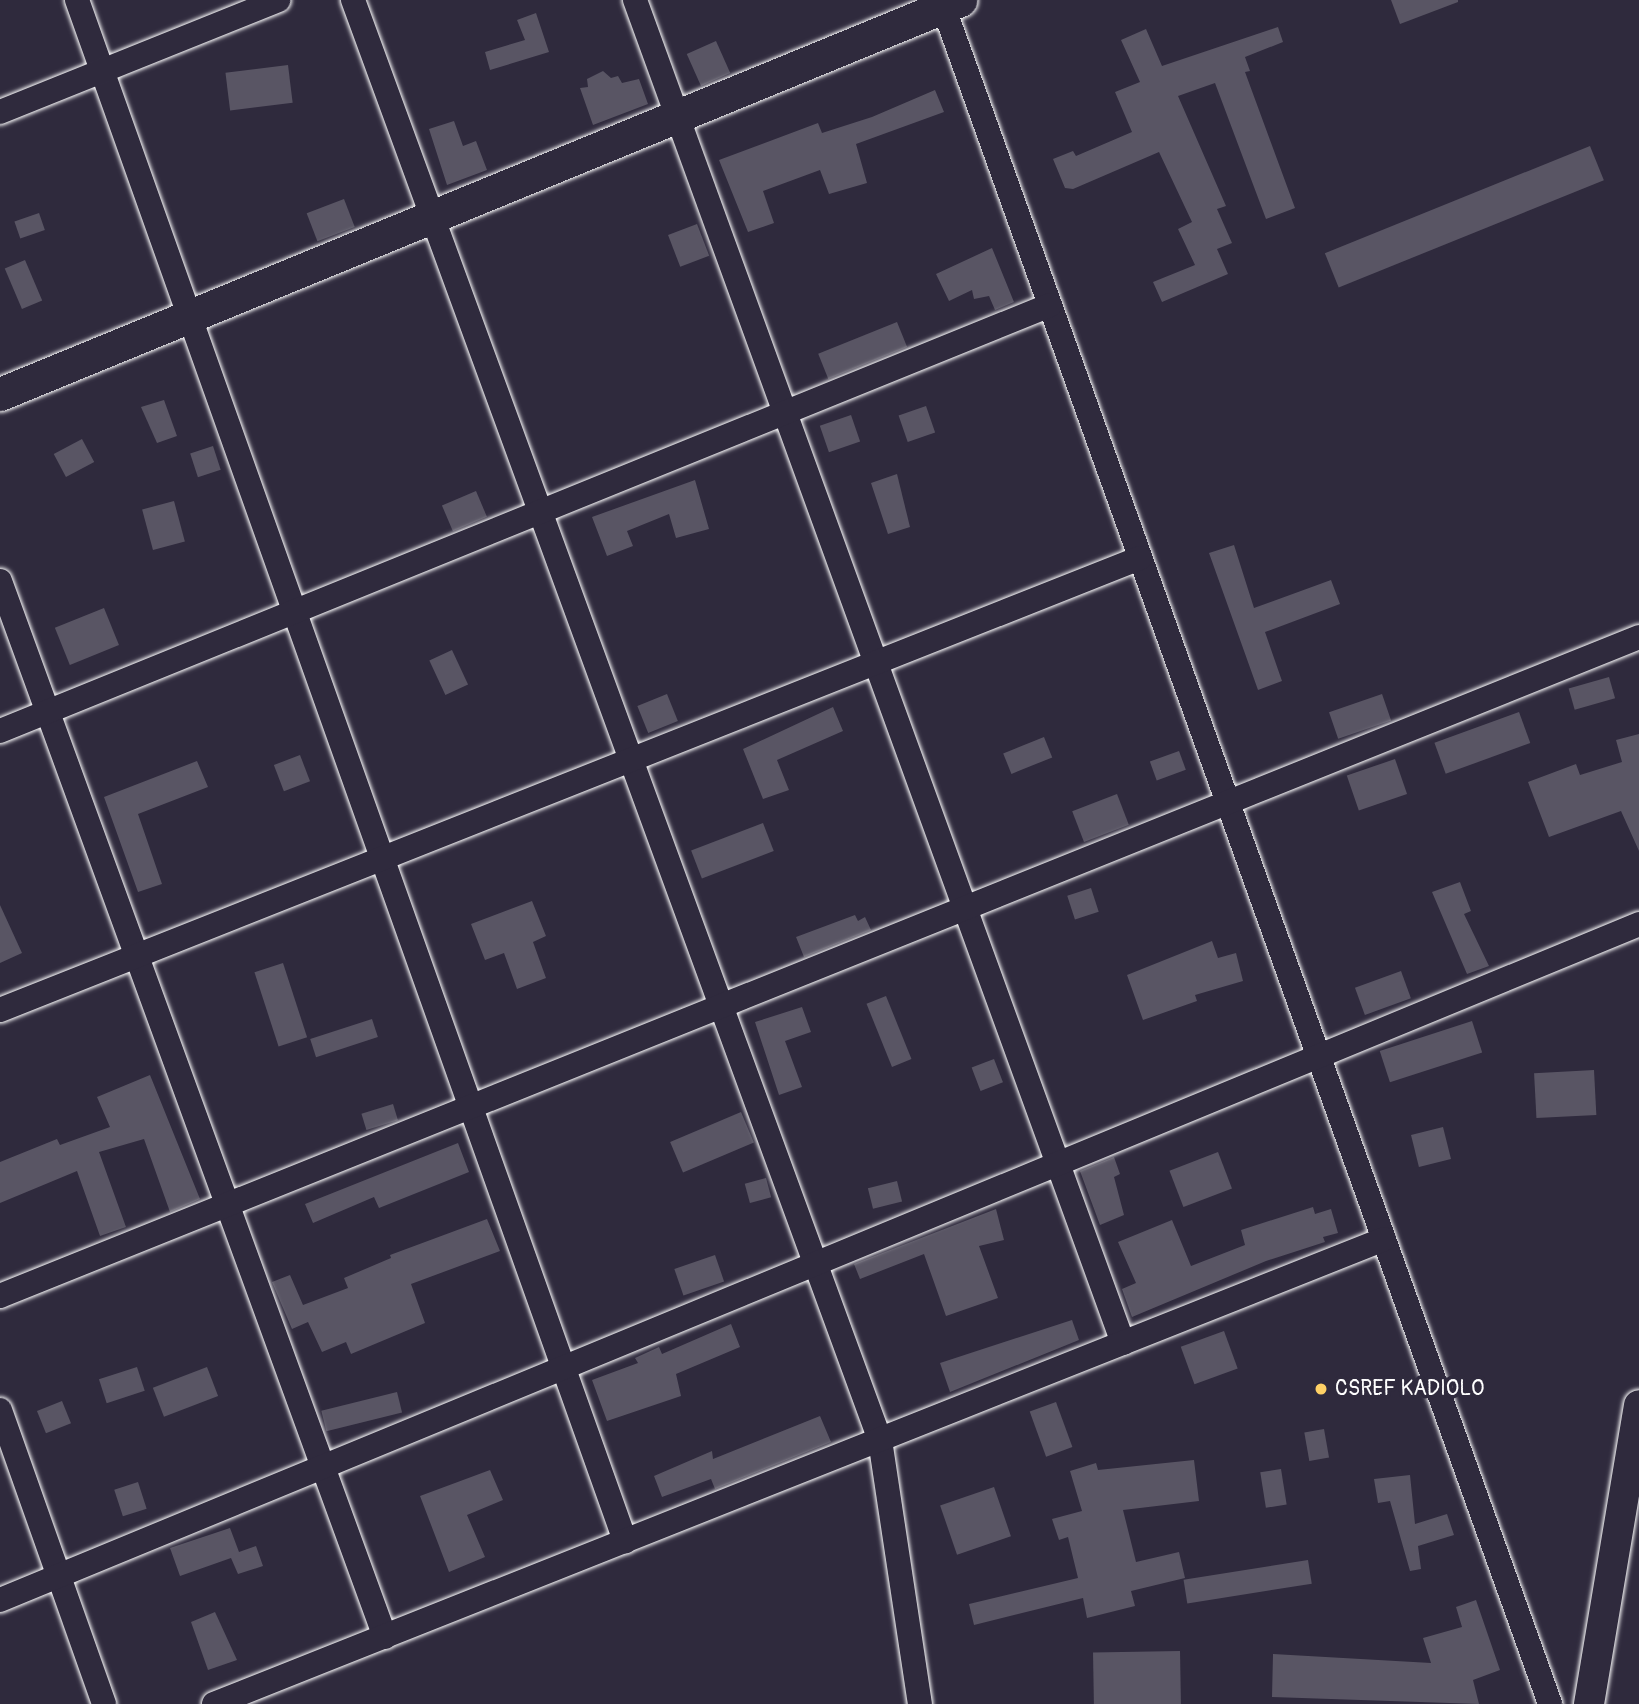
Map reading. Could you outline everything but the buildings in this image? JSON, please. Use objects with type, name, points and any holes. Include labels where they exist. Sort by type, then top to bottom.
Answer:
[{"type":"main road","points":[[0,394],[948,2]]},
{"type":"street","points":[[77,0],[625,1541]]},
{"type":"street","points":[[0,111],[278,0]]},
{"type":"street","points":[[353,0],[880,1440],[920,1704]]},
{"type":"street","points":[[635,0],[1123,1343]]},
{"type":"street","points":[[948,2],[1050,305],[1550,1704]]},
{"type":"street","points":[[0,731],[1050,305]]},
{"type":"street","points":[[0,1010],[1140,558]]},
{"type":"street","points":[[0,581],[384,1637]]},
{"type":"street","points":[[0,1296],[1639,637]]},
{"type":"street","points":[[0,1600],[1639,924]]},
{"type":"street","points":[[214,1704],[1384,1239]]},
{"type":"street","points":[[1590,1704],[1639,1405]]},
{"type":"street","points":[[0,1410],[104,1704]]},
{"type":"place","name":"CSREF KADIOLO","points":[[1321,1389]]}]
